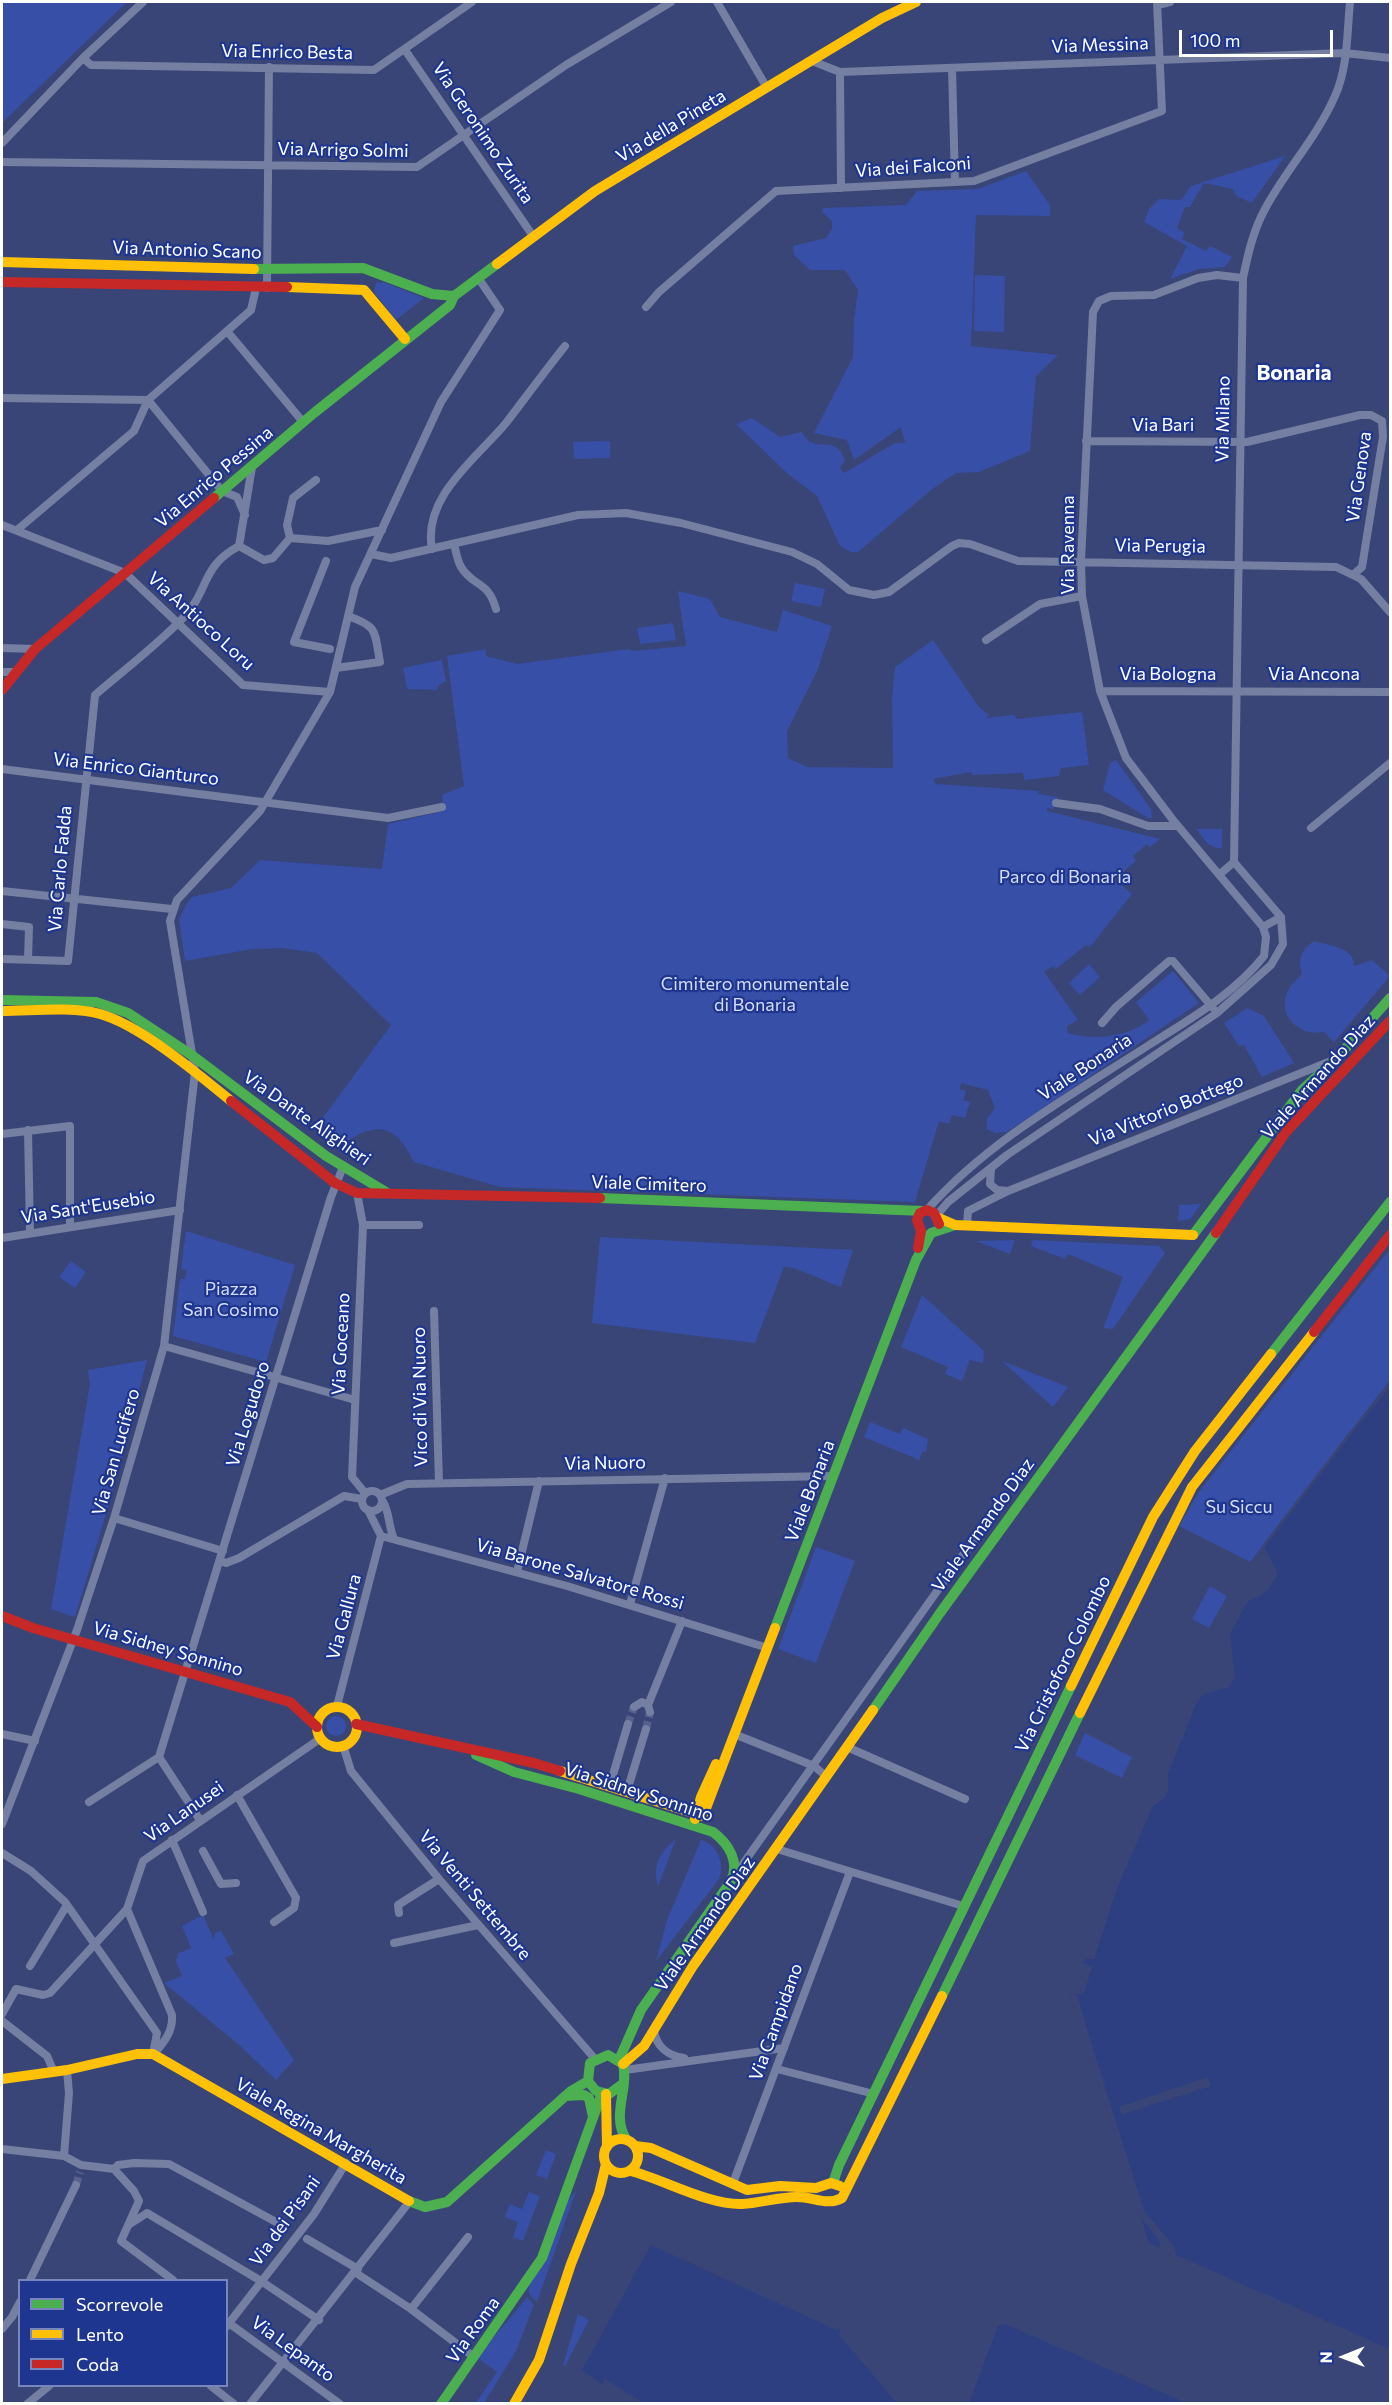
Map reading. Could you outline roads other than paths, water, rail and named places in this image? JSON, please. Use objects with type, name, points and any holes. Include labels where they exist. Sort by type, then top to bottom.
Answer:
[{"type":"main road","name":"Via della Pineta","points":[[454,297],[595,191],[882,18],[916,2]]},
{"type":"main road","name":"Via Antonio Scano","points":[[2,262],[267,269],[363,268],[432,294],[454,297]]},
{"type":"main road","points":[[371,272],[364,290],[405,339]]},
{"type":"main road","name":"Via Antonio Scano","points":[[2,282],[359,288],[364,290]]},
{"type":"main road","name":"Via Enrico Pessina","points":[[2,690],[35,649],[303,422],[450,305],[454,297]]},
{"type":"main road","name":"Viale Armando Diaz","points":[[1194,1235],[1302,1090],[1336,1058],[1390,998]]},
{"type":"main road","name":"Via Dante Alighieri","points":[[2,1000],[79,1001],[106,1004],[128,1013],[193,1056],[343,1167],[386,1192]]},
{"type":"main road","name":"Via Dante Alighieri","points":[[2,1011],[76,1011],[100,1014],[129,1027],[195,1072],[335,1184],[357,1193],[386,1192]]},
{"type":"main road","name":"Viale Armando Diaz","points":[[622,2065],[644,2046],[654,2026],[693,1966],[940,1613],[1208,1245],[1286,1132],[1390,1021]]},
{"type":"main road","name":"Viale Cimitero","points":[[386,1192],[927,1220],[967,1225]]},
{"type":"main road","name":"Via Cristoforo Colombo","points":[[830,2184],[1153,1517],[1173,1483],[1390,1202]]},
{"type":"main road","name":"Viale Bonaria","points":[[696,1826],[723,1749],[734,1734],[768,1648],[916,1260],[927,1220]]},
{"type":"main road","points":[[967,1225],[1194,1235],[1208,1245]]},
{"type":"main road","name":"Via Cristoforo Colombo","points":[[843,2192],[992,1897],[1181,1504],[1390,1235]]},
{"type":"main road","name":"Via Sidney Sonnino","points":[[2,1616],[290,1702],[317,1727]]},
{"type":"main road","points":[[337,1706],[349,1712],[356,1724],[354,1736],[343,1746],[330,1745],[321,1738],[317,1727],[322,1713],[337,1706]]},
{"type":"main road","name":"Via Sidney Sonnino","points":[[356,1724],[534,1763],[699,1814]]},
{"type":"main road","name":"Via Sidney Sonnino","points":[[468,1750],[514,1772],[713,1832],[729,1850],[735,1872],[731,1881]]},
{"type":"main road","name":"Viale Armando Diaz","points":[[622,2065],[629,2035],[642,2009],[731,1881]]},
{"type":"main road","points":[[2,2079],[67,2070],[137,2054],[153,2054]]},
{"type":"main road","name":"Viale Regina Margherita","points":[[153,2054],[410,2201],[425,2207],[447,2202],[565,2096],[588,2081]]},
{"type":"main road","points":[[514,2403],[539,2360],[571,2264],[599,2193],[606,2164],[605,2134],[609,2106],[604,2094],[591,2086],[588,2081],[588,2069],[595,2059],[608,2055],[622,2065],[624,2083],[618,2123],[639,2156],[625,2172],[599,2193]]},
{"type":"main road","points":[[604,2094],[615,2092],[624,2083]]},
{"type":"main road","name":"Via Roma","points":[[441,2403],[532,2276],[552,2235],[593,2117],[604,2094]]},
{"type":"main road","points":[[565,2096],[584,2095],[589,2098],[593,2117]]},
{"type":"main road","points":[[606,2164],[625,2172],[661,2179],[715,2201],[741,2204],[798,2197],[813,2201],[827,2200],[833,2203],[839,2201],[843,2192],[840,2186],[830,2184],[747,2190],[651,2148],[615,2140],[607,2147]]},
{"type":"main road","points":[[827,2200],[823,2192],[830,2184]]},
{"type":"street","points":[[2,143],[83,58],[143,2]]},
{"type":"street","name":"Via Enrico Besta","points":[[83,58],[91,65],[374,70],[472,2]]},
{"type":"street","name":"Via Arrigo Solmi","points":[[2,162],[417,167],[566,65],[671,2]]},
{"type":"street","points":[[717,2],[767,88]]},
{"type":"street","points":[[1161,59],[1158,3],[1170,2]]},
{"type":"street","name":"Via Milano","points":[[1234,862],[1243,278],[1256,228],[1266,208],[1324,119],[1336,94],[1345,52],[1350,2]]},
{"type":"street","name":"Via Geronimo Zurita","points":[[405,50],[466,134],[533,236]]},
{"type":"street","name":"Via Messina","points":[[812,61],[840,72],[1345,52],[1390,58]]},
{"type":"street","name":"Via dei Falconi","points":[[646,307],[658,292],[776,191],[974,181],[1162,111],[1161,59]]},
{"type":"street","points":[[17,530],[134,431],[148,400],[251,309],[267,269],[268,67]]},
{"type":"street","points":[[951,68],[955,182]]},
{"type":"street","points":[[840,72],[841,188]]},
{"type":"street","name":"Via Ravenna","points":[[1220,874],[1177,826],[1126,758],[1100,691],[1083,596],[1081,561],[1093,312],[1099,301],[1111,296],[1154,295],[1197,278],[1217,275],[1243,278]]},
{"type":"street","points":[[2,891],[172,909],[177,900],[260,812],[330,692],[355,587],[441,402],[500,310],[479,279]]},
{"type":"street","points":[[227,331],[303,422]]},
{"type":"street","points":[[432,549],[430,527],[457,476],[505,424],[565,346]]},
{"type":"street","points":[[2,398],[148,400]]},
{"type":"street","points":[[148,400],[222,491],[237,497],[245,515]]},
{"type":"street","name":"Via Genova","points":[[1239,442],[1360,415],[1371,415],[1382,421],[1383,437],[1362,567],[1354,574]]},
{"type":"street","name":"Via Bari","points":[[1086,441],[1239,442]]},
{"type":"street","points":[[252,467],[239,546],[264,560],[273,558],[290,538]]},
{"type":"street","points":[[290,538],[287,525],[292,498],[316,480]]},
{"type":"street","name":"Via Perugia","points":[[454,544],[578,515],[626,513],[681,523],[792,552],[817,564],[849,590],[866,595],[889,592],[959,543],[970,544],[1018,561],[1326,565],[1354,574]]},
{"type":"street","points":[[2,525],[124,573]]},
{"type":"street","points":[[290,538],[328,541],[382,530]]},
{"type":"street","points":[[370,554],[391,558],[454,544],[460,566],[468,575],[487,588],[496,609]]},
{"type":"street","name":"Via Carlo Fadda","points":[[28,960],[68,961],[95,695],[177,623],[198,599],[213,564],[239,546]]},
{"type":"street","points":[[326,561],[294,642],[330,649]]},
{"type":"street","name":"Via Antioco Loru","points":[[124,573],[243,685],[330,692]]},
{"type":"street","points":[[1354,574],[1390,612]]},
{"type":"street","points":[[986,640],[1040,604],[1083,596]]},
{"type":"street","points":[[336,668],[380,662],[374,632],[368,622],[348,616]]},
{"type":"street","points":[[2,648],[35,649]]},
{"type":"street","points":[[2,672],[16,672]]},
{"type":"street","name":"Via Bologna","points":[[1100,691],[1237,690]]},
{"type":"street","name":"Via Ancona","points":[[1237,690],[1390,692]]},
{"type":"street","points":[[1311,828],[1390,763]]},
{"type":"street","name":"Via Enrico Gianturco","points":[[2,769],[266,800],[388,818],[442,807]]},
{"type":"street","points":[[1056,803],[1100,809],[1148,826],[1177,826]]},
{"type":"street","points":[[1234,862],[1281,917],[1263,927],[1220,874],[1234,862]]},
{"type":"street","name":"Via San Lucifero","points":[[2,1824],[74,1638],[114,1518],[164,1346],[195,1072],[170,921],[172,909]]},
{"type":"street","name":"Viale Bonaria","points":[[927,1220],[1007,1155],[1217,1013],[1271,965],[1283,944],[1281,917]]},
{"type":"street","points":[[2,924],[29,927],[28,960],[2,959]]},
{"type":"street","name":"Viale Bonaria","points":[[927,1220],[948,1188],[1015,1133],[1211,1005],[1264,956],[1266,937],[1263,927]]},
{"type":"street","points":[[1102,1023],[1116,1007],[1169,961],[1177,963],[1217,1013]]},
{"type":"street","name":"Via Vittorio Bottego","points":[[967,1225],[968,1211],[1008,1191],[1336,1058]]},
{"type":"street","points":[[2,1134],[70,1126],[70,1227]]},
{"type":"street","points":[[28,1130],[30,1233]]},
{"type":"street","name":"Via Logudoro","points":[[159,1757],[335,1184],[343,1167]]},
{"type":"street","points":[[991,1169],[990,1184],[997,1190],[1008,1191]]},
{"type":"street","name":"Via Goceano","points":[[357,1193],[363,1225],[352,1477],[364,1496],[381,1536]]},
{"type":"street","name":"Via Sant'Eusebio","points":[[2,1238],[180,1210]]},
{"type":"street","points":[[363,1225],[419,1225]]},
{"type":"street","name":"Vico di Via Nuoro","points":[[434,1311],[439,1483]]},
{"type":"street","points":[[164,1346],[271,1376]]},
{"type":"street","points":[[281,1378],[355,1400]]},
{"type":"street","name":"Via Nuoro","points":[[368,1510],[377,1509],[381,1497],[407,1484],[833,1476]]},
{"type":"street","points":[[630,1604],[665,1478]]},
{"type":"street","points":[[517,1572],[539,1481]]},
{"type":"street","points":[[220,1561],[225,1563],[239,1558],[344,1496],[364,1496],[373,1491],[381,1497],[387,1507],[389,1531],[394,1539]]},
{"type":"street","points":[[114,1518],[223,1551]]},
{"type":"street","name":"Viale Armando Diaz","points":[[731,1881],[987,1521]]},
{"type":"street","name":"Via Barone Salvatore Rossi","points":[[381,1536],[630,1604],[768,1648]]},
{"type":"street","name":"Via Gallura","points":[[337,1706],[381,1536]]},
{"type":"street","points":[[634,1707],[642,1702],[649,1708],[682,1621]]},
{"type":"street","points":[[610,1785],[628,1724]]},
{"type":"street","points":[[627,1791],[646,1729]]},
{"type":"street","points":[[2,1734],[35,1742]]},
{"type":"street","points":[[734,1734],[814,1766],[827,1777]]},
{"type":"street","name":"Via Lanusei","points":[[2,2014],[16,1989],[43,1995],[50,1993],[96,1944],[127,1909],[143,1860],[321,1738]]},
{"type":"street","name":"Via Venti Settembre","points":[[343,1746],[351,1771],[439,1879],[595,2059]]},
{"type":"street","points":[[847,1747],[965,1799]]},
{"type":"street","points":[[89,1802],[159,1757],[200,1820]]},
{"type":"street","points":[[237,1795],[296,1898],[294,1908],[274,1922]]},
{"type":"street","points":[[172,1840],[203,1912]]},
{"type":"street","points":[[777,1849],[963,1906]]},
{"type":"street","points":[[203,1851],[221,1884],[236,1883]]},
{"type":"street","points":[[2,1853],[31,1871],[67,1905],[146,2013],[157,2032],[153,2054]]},
{"type":"street","name":"Via Campidano","points":[[733,2183],[850,1872]]},
{"type":"street","points":[[399,1913],[398,1905],[439,1879]]},
{"type":"street","points":[[30,1966],[67,1905]]},
{"type":"street","points":[[127,1909],[172,2015],[173,2025],[167,2039],[153,2054]]},
{"type":"street","points":[[394,1943],[478,1924]]},
{"type":"street","points":[[2,2020],[47,2056],[54,2072]]},
{"type":"street","points":[[654,2026],[656,2040],[663,2050],[675,2057],[694,2060]]},
{"type":"street","points":[[622,2065],[694,2060],[784,2048]]},
{"type":"street","points":[[777,2069],[874,2094]]},
{"type":"street","points":[[64,2156],[69,2093],[67,2070]]},
{"type":"street","points":[[2,2149],[64,2156],[81,2168],[114,2169],[118,2165],[134,2163],[169,2164],[276,2222]]},
{"type":"street","name":"Via dei Pisani","points":[[228,2323],[314,2214],[346,2163]]},
{"type":"street","points":[[114,2169],[139,2201],[121,2241],[172,2279]]},
{"type":"street","points":[[30,2279],[76,2185]]},
{"type":"street","points":[[250,2403],[319,2320],[410,2201]]},
{"type":"street","points":[[129,2224],[147,2213],[261,2281],[319,2320]]},
{"type":"street","points":[[411,2308],[468,2237]]},
{"type":"street","points":[[307,2239],[411,2308],[474,2357]]},
{"type":"street","points":[[2,2329],[18,2306]]},
{"type":"street","name":"Via Lepanto","points":[[228,2325],[284,2363],[330,2401],[340,2403]]},
{"type":"street","points":[[27,2403],[47,2387]]},
{"type":"street","points":[[214,2387],[234,2403]]},
{"type":"tunnel","points":[[628,1724],[634,1707]]},
{"type":"tunnel","points":[[646,1729],[650,1712]]},
{"type":"tunnel","points":[[76,2185],[80,2172]]},
{"type":"district","name":"Bonaria","points":[[1294,373]]},
{"type":"park label","name":"Parco di Bonaria","points":[[1065,877]]},
{"type":"park label","name":"Cimitero monumentale di Bonaria","points":[[755,994]]},
{"type":"park label","name":"Piazza San Cosimo","points":[[231,1299]]},
{"type":"park label","name":"Su Siccu","points":[[1239,1507]]}]
